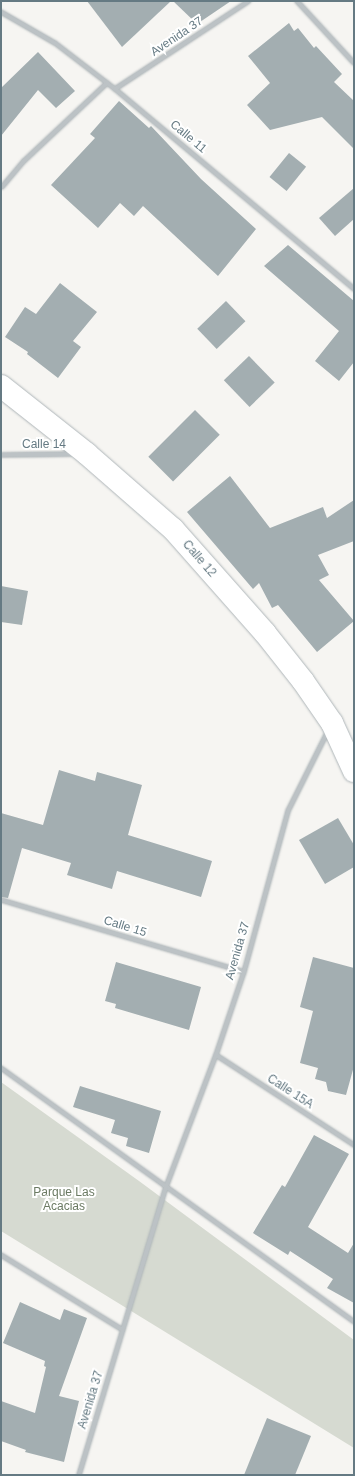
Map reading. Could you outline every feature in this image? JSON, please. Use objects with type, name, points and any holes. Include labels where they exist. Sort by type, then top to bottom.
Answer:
[{"type":"main road","name":"Calle 12","points":[[1,386],[87,454],[173,529],[303,681],[332,723],[354,771]]},
{"type":"street","name":"Avenida 37","points":[[115,89],[249,1]]},
{"type":"street","points":[[297,1],[354,63]]},
{"type":"street","name":"Calle 11","points":[[1,12],[55,43],[115,89],[354,289]]},
{"type":"street","points":[[2,187],[24,161],[107,83]]},
{"type":"street","name":"Calle 14","points":[[1,455],[87,454]]},
{"type":"street","name":"Avenida 37","points":[[79,1475],[166,1187],[216,1055],[244,972],[288,811],[332,723]]},
{"type":"street","name":"Calle 15","points":[[1,900],[244,972]]},
{"type":"street","name":"Calle 15A","points":[[216,1055],[354,1145]]},
{"type":"street","points":[[1,1068],[354,1322]]},
{"type":"street","points":[[1,1254],[123,1330]]},
{"type":"green space","name":"Parque Las Acacias","points":[[1,1082],[139,1181],[354,1340],[354,1448],[1,1231]]},
{"type":"building","points":[[87,1],[171,1],[122,47]]},
{"type":"building","points":[[173,1],[231,1],[197,24]]},
{"type":"building","points":[[289,23],[294,31],[298,28],[314,48],[316,46],[342,74],[334,82],[354,101],[354,149],[322,117],[270,130],[247,105],[270,83],[248,56]]},
{"type":"building","points":[[38,52],[75,91],[56,108],[38,90],[1,136],[1,88]]},
{"type":"building","points":[[119,101],[149,128],[151,126],[201,179],[256,229],[218,276],[143,206],[134,216],[120,203],[98,228],[51,185],[95,138],[90,134]]},
{"type":"building","points":[[289,153],[306,167],[287,191],[269,177]]},
{"type":"building","points":[[354,188],[354,219],[335,236],[319,218]]},
{"type":"building","points":[[288,245],[354,301],[354,362],[339,381],[315,361],[339,331],[264,266]]},
{"type":"building","points":[[60,283],[97,312],[73,341],[81,347],[58,378],[27,354],[28,352],[5,337],[25,307],[36,314]]},
{"type":"building","points":[[226,301],[245,321],[217,349],[197,329]]},
{"type":"building","points":[[249,356],[275,383],[250,407],[224,380]]},
{"type":"building","points":[[195,410],[220,435],[173,481],[148,457]]},
{"type":"building","points":[[230,476],[270,528],[323,507],[327,518],[354,500],[354,541],[318,555],[329,575],[319,580],[354,621],[317,652],[278,605],[272,608],[259,583],[253,589],[187,512]]},
{"type":"building","points":[[1,586],[28,591],[22,625],[1,622]]},
{"type":"building","points":[[59,770],[95,781],[97,772],[142,785],[128,835],[212,861],[201,897],[117,871],[112,889],[67,875],[71,863],[22,848],[8,898],[1,897],[1,813],[43,825]]},
{"type":"building","points":[[338,818],[354,845],[354,867],[325,884],[299,840]]},
{"type":"building","points":[[313,957],[354,968],[354,1066],[346,1095],[328,1091],[326,1082],[315,1079],[318,1068],[300,1063],[313,1011],[300,1007]]},
{"type":"building","points":[[116,962],[201,987],[189,1030],[115,1008],[116,1004],[105,1001]]},
{"type":"building","points":[[80,1086],[161,1111],[149,1153],[126,1146],[128,1138],[111,1133],[115,1120],[73,1107]]},
{"type":"building","points":[[314,1135],[349,1154],[308,1227],[348,1253],[354,1243],[354,1303],[327,1288],[333,1279],[290,1251],[288,1255],[253,1233],[282,1185],[285,1187]]},
{"type":"building","points":[[20,1302],[60,1320],[64,1309],[87,1318],[59,1396],[79,1401],[64,1462],[25,1452],[26,1450],[1,1441],[1,1401],[35,1413],[46,1367],[44,1366],[45,1361],[3,1343]]},
{"type":"building","points":[[267,1418],[311,1436],[295,1475],[244,1475]]}]
